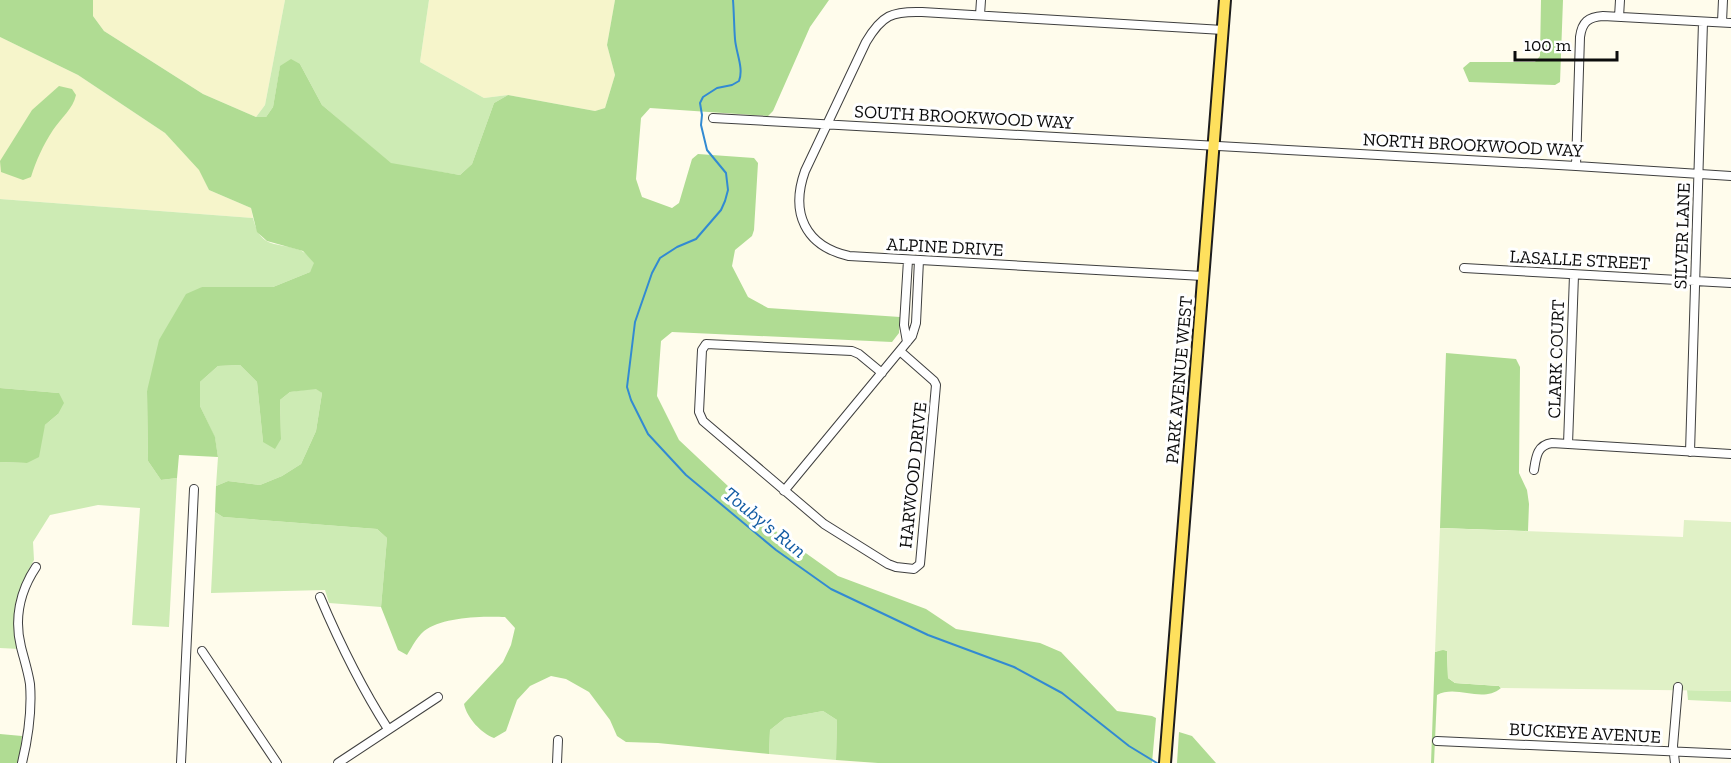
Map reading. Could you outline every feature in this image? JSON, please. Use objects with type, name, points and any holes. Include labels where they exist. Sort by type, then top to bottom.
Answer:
[{"type":"main road","name":"PARK AVENUE WEST","points":[[1165,763],[1225,0]]},
{"type":"street","points":[[980,15],[981,0]]},
{"type":"street","points":[[1619,17],[1620,0]]},
{"type":"street","points":[[1576,166],[1581,31],[1589,18],[1619,17],[1727,23],[1723,0]]},
{"type":"street","name":"ALPINE DRIVE","points":[[1203,276],[908,260],[842,254],[818,243],[807,230],[800,208],[802,181],[866,42],[883,20],[897,13],[980,15],[1223,30]]},
{"type":"street","name":"SILVER LANE","points":[[1690,452],[1703,22]]},
{"type":"street","name":"SOUTH BROOKWOOD WAY","points":[[713,118],[1214,146]]},
{"type":"street","name":"NORTH BROOKWOOD WAY","points":[[1214,146],[1699,172],[1731,176]]},
{"type":"street","points":[[907,342],[904,325],[908,260]]},
{"type":"street","points":[[784,491],[912,336],[916,323],[919,260]]},
{"type":"street","name":"LASALLE STREET","points":[[1464,268],[1731,283]]},
{"type":"street","name":"CLARK COURT","points":[[1568,444],[1574,274]]},
{"type":"street","name":"HARWOOD DRIVE","points":[[882,373],[852,351],[710,343],[704,346],[700,417],[784,491],[833,530],[888,564],[896,567],[917,567],[920,564],[936,385],[901,352]]},
{"type":"street","points":[[1534,470],[1540,448],[1546,444],[1731,454]]},
{"type":"street","points":[[182,763],[194,489]]},
{"type":"street","points":[[22,763],[29,718],[30,690],[18,620],[26,585],[36,567]]},
{"type":"street","points":[[320,597],[348,662],[388,729]]},
{"type":"street","points":[[202,651],[277,763]]},
{"type":"street","points":[[1675,763],[1674,717],[1678,687]]},
{"type":"street","points":[[338,763],[438,697]]},
{"type":"street","points":[[557,763],[558,740]]},
{"type":"street","name":"BUCKEYE AVENUE","points":[[1437,741],[1731,754]]},
{"type":"green space","points":[[0,0],[93,0],[93,16],[104,31],[203,94],[256,117],[266,117],[273,107],[280,66],[291,59],[300,64],[322,105],[391,163],[460,175],[472,164],[494,103],[508,95],[595,111],[605,108],[615,75],[607,45],[615,0],[829,0],[810,27],[773,111],[768,116],[650,108],[641,118],[636,179],[642,197],[672,208],[679,203],[692,159],[698,154],[754,158],[758,163],[754,230],[752,236],[735,250],[732,266],[748,297],[768,308],[900,317],[899,333],[892,342],[672,332],[661,341],[657,396],[679,440],[779,534],[838,576],[926,609],[956,629],[1040,643],[1061,652],[1117,711],[1156,718],[1152,763],[878,763],[836,760],[837,720],[823,711],[785,718],[770,730],[769,754],[626,742],[617,736],[610,720],[589,692],[566,679],[551,676],[530,686],[517,700],[506,731],[494,738],[484,733],[471,720],[464,704],[503,662],[511,645],[515,628],[505,617],[465,618],[435,625],[421,634],[407,655],[398,650],[381,607],[387,538],[377,529],[223,517],[215,512],[216,486],[228,481],[260,485],[282,476],[301,464],[316,431],[322,393],[316,389],[290,392],[280,400],[281,439],[275,449],[263,442],[257,382],[240,365],[218,366],[200,382],[200,406],[215,437],[218,457],[179,455],[177,478],[161,480],[148,461],[147,391],[159,340],[186,294],[202,287],[273,287],[310,272],[314,263],[303,251],[267,241],[257,232],[251,208],[209,190],[199,170],[165,133],[78,75],[0,37]]},
{"type":"green space","points":[[93,0],[285,0],[265,105],[256,117],[203,94],[104,31],[93,16]]},
{"type":"green space","points":[[285,0],[429,0],[420,62],[484,98],[508,95],[494,103],[472,164],[460,175],[391,164],[322,105],[300,64],[280,67],[273,107],[266,117],[256,117],[265,105]]},
{"type":"green space","points":[[429,0],[615,0],[607,45],[615,75],[605,108],[595,111],[508,95],[484,98],[420,62]]},
{"type":"green space","points":[[1541,0],[1563,0],[1560,82],[1555,85],[1469,82],[1463,68],[1470,62],[1535,62],[1540,56]]},
{"type":"green space","points":[[0,37],[78,75],[165,133],[200,170],[209,190],[251,208],[253,218],[0,199]]},
{"type":"green space","points":[[59,86],[72,89],[76,95],[70,109],[46,141],[31,177],[23,180],[1,172],[0,161],[32,110]]},
{"type":"green space","points":[[0,199],[253,218],[256,228],[265,240],[300,250],[315,263],[310,272],[273,287],[202,287],[147,391],[148,461],[161,480],[177,478],[169,627],[132,625],[140,508],[98,505],[50,515],[33,542],[34,560],[16,606],[14,626],[20,649],[0,648],[0,462],[27,463],[45,425],[58,414],[59,393],[0,388]]},
{"type":"green space","points":[[1446,353],[1516,359],[1520,367],[1519,473],[1527,490],[1528,531],[1440,528]]},
{"type":"green space","points":[[240,365],[257,382],[263,442],[281,439],[280,400],[290,392],[316,388],[322,393],[316,431],[301,464],[282,476],[260,485],[228,481],[216,486],[218,457],[215,438],[200,406],[200,382],[218,366]]},
{"type":"green space","points":[[0,388],[59,393],[64,403],[58,414],[45,425],[39,457],[27,463],[0,462]]},
{"type":"green space","points":[[215,512],[223,517],[377,529],[387,538],[381,607],[329,603],[325,590],[211,593]]},
{"type":"green space","points":[[1684,520],[1731,522],[1731,691],[1501,688],[1455,683],[1448,678],[1447,651],[1435,652],[1440,528],[1683,537]]},
{"type":"green space","points":[[1443,649],[1447,651],[1448,678],[1455,683],[1501,688],[1486,694],[1445,692],[1437,695],[1434,763],[1431,763],[1435,652]]},
{"type":"green space","points":[[1687,690],[1731,691],[1731,702],[1688,700]]},
{"type":"green space","points":[[823,711],[837,720],[836,760],[769,754],[770,730],[785,718]]},
{"type":"green space","points":[[1179,732],[1192,736],[1216,763],[1177,763]]},
{"type":"green space","points":[[0,734],[22,736],[19,763],[0,763]]},
{"type":"waterway","name":"Touby's Run","points":[[733,0],[735,39],[741,71],[739,81],[717,88],[703,97],[700,103],[701,125],[707,150],[726,173],[728,190],[725,201],[721,210],[696,239],[660,258],[652,273],[635,322],[627,387],[648,434],[686,475],[776,550],[831,589],[928,635],[1014,667],[1062,693],[1129,746],[1157,763]]}]
